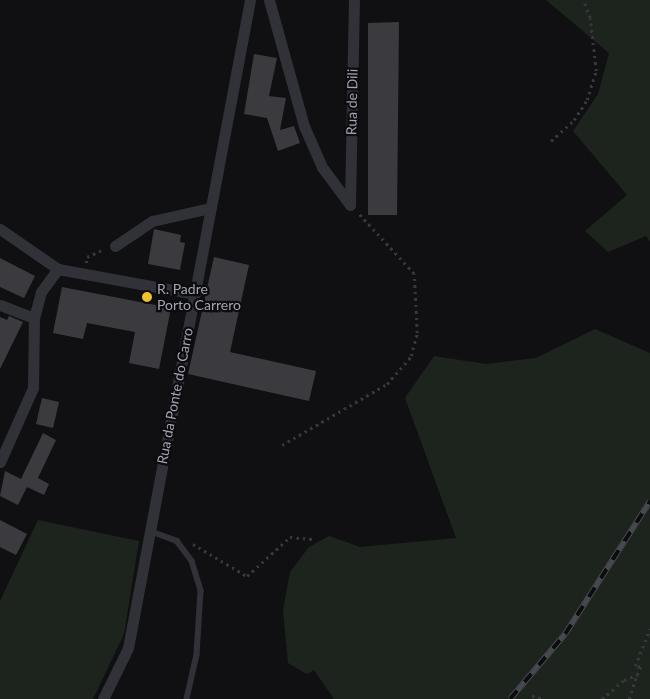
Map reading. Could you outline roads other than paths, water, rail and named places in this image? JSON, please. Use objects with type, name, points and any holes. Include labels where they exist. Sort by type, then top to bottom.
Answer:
[{"type":"street","name":"Rua da Ponte do Carro","points":[[103,699],[128,648],[250,0]]},
{"type":"street","name":"Rua de Dili","points":[[269,0],[304,126],[322,167],[350,205],[354,0]]},
{"type":"street","points":[[115,246],[152,221],[210,208]]},
{"type":"street","points":[[0,229],[58,269],[194,294]]},
{"type":"street","points":[[0,462],[33,388],[34,318],[41,292],[58,269]]},
{"type":"street","points":[[0,305],[34,318]]},
{"type":"lane","points":[[150,531],[177,541],[192,561],[201,591],[197,655],[187,699]]},
{"type":"railway","points":[[510,699],[565,634],[650,501]]},
{"type":"place","name":"R. Padre Porto Carrero","points":[[147,297]]}]
